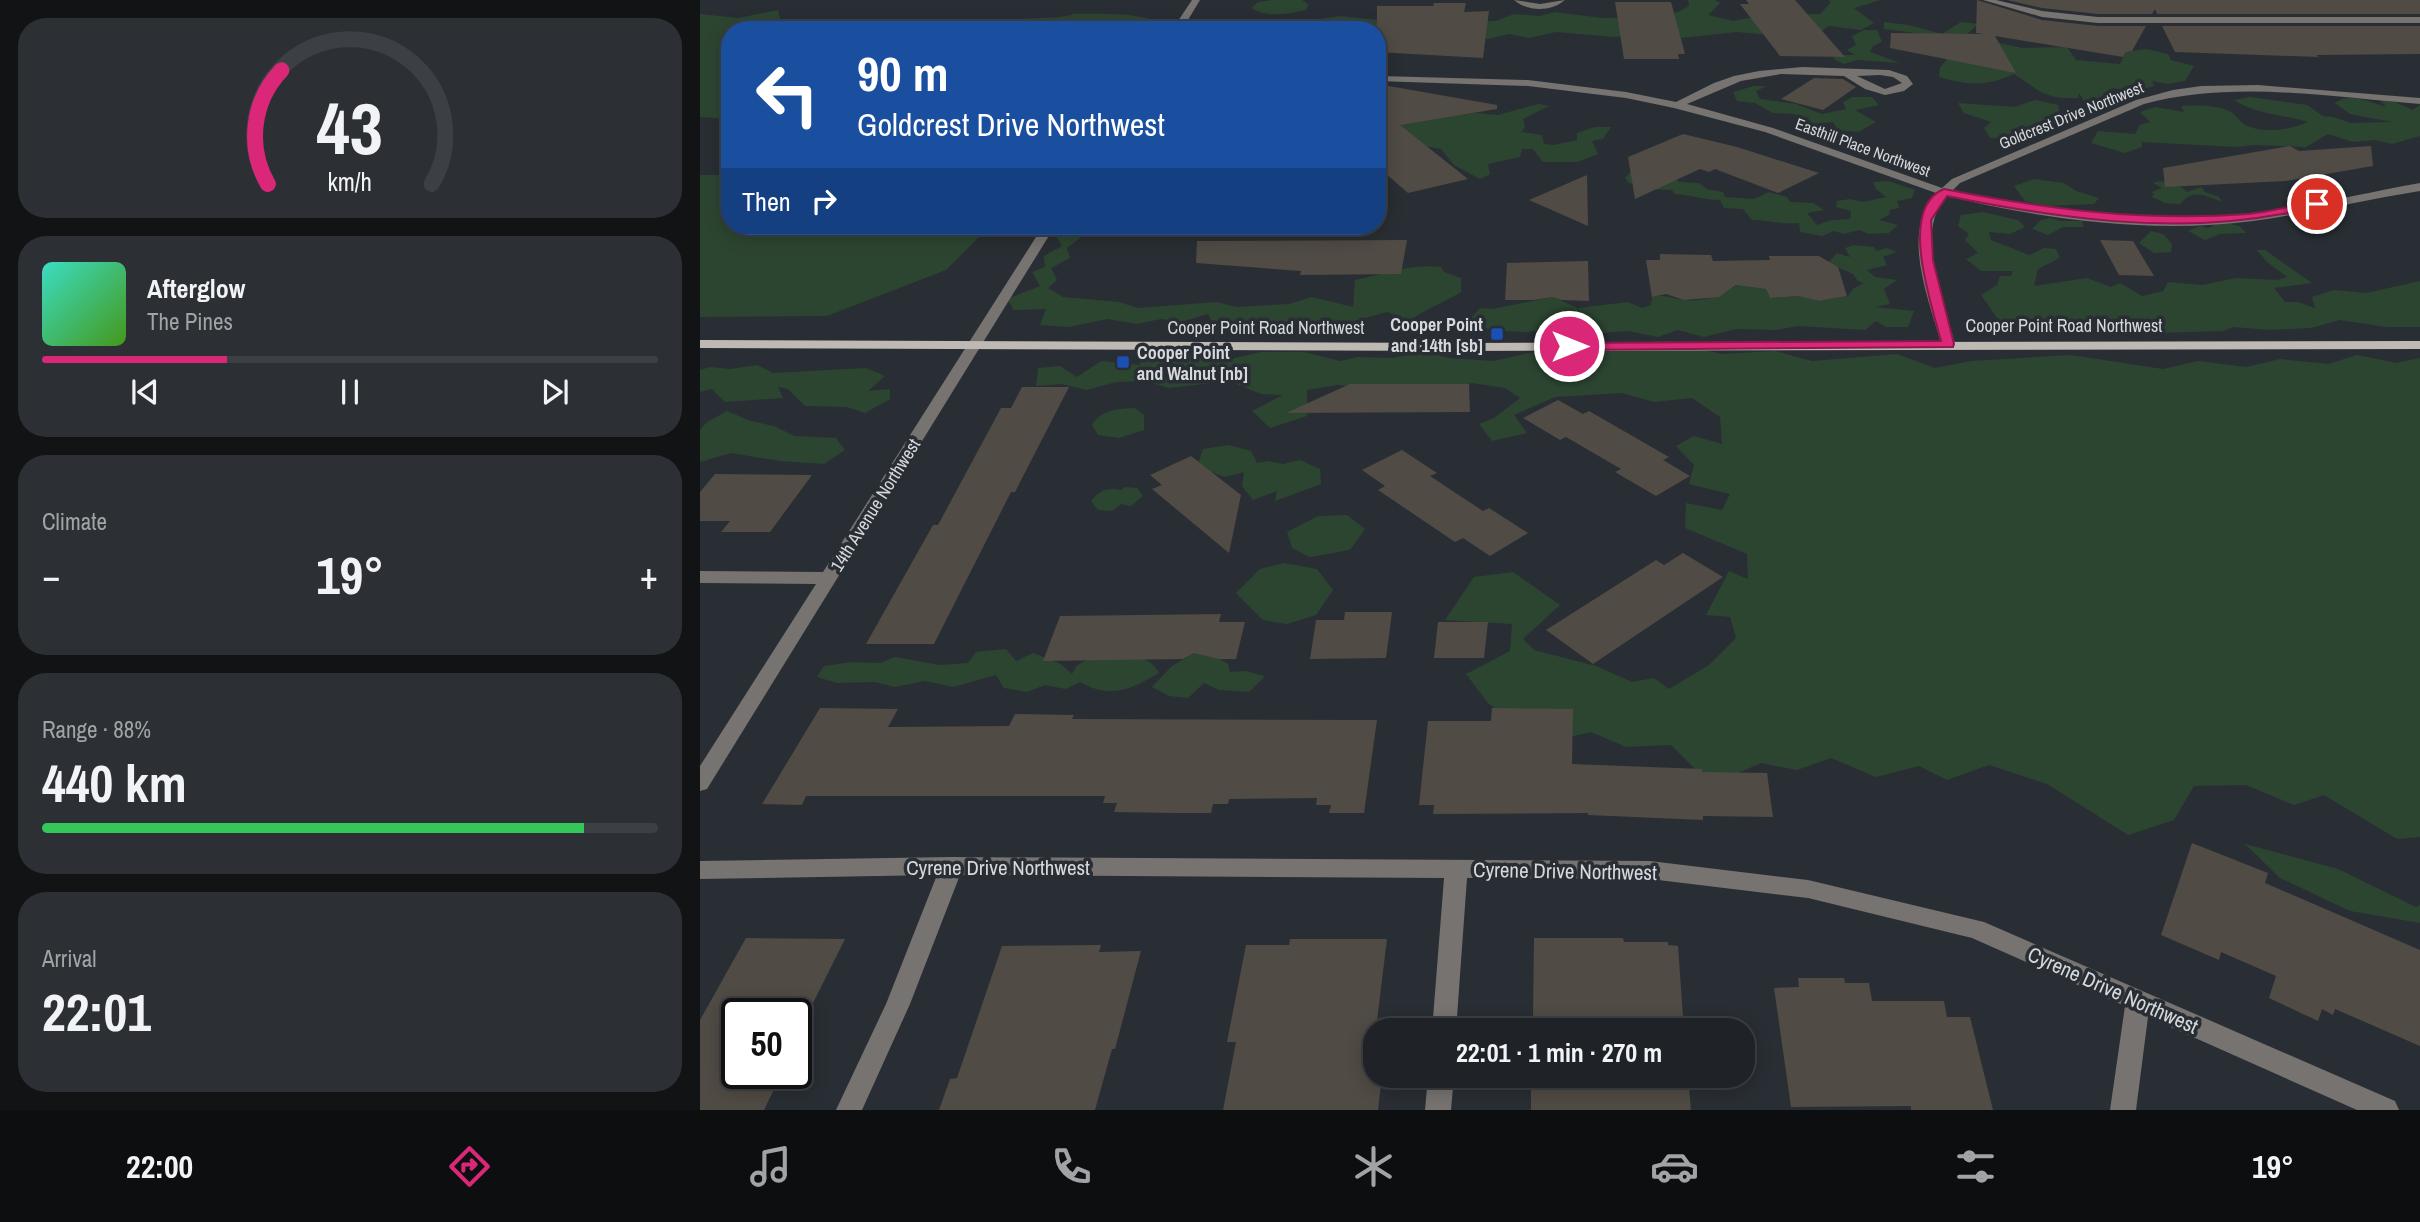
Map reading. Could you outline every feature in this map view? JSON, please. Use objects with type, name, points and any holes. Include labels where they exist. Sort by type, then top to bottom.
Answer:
[{"type":"main road","name":"Cooper Point Road Northwest","points":[[700,344],[1447,347],[2420,345]]},
{"type":"street","points":[[1183,21],[1196,0]]},
{"type":"street","points":[[1518,0],[1525,5],[1538,6],[1551,5],[1561,0]]},
{"type":"street","points":[[1987,0],[2044,15],[2088,20],[2340,17],[2420,20]]},
{"type":"street","points":[[1678,105],[1702,90],[1742,77],[1805,70],[1892,74],[1904,78],[1908,84],[1893,91],[1876,90],[1861,86],[1847,73]]},
{"type":"street","name":"Easthill Place Northwest","points":[[1386,79],[1522,82],[1678,105],[1769,130],[1900,179],[1944,192],[2029,209],[2160,221],[2251,217],[2420,187]]},
{"type":"street","name":"Goldcrest Drive Northwest","points":[[1948,344],[1927,260],[1925,220],[1936,200],[1956,181],[2140,102],[2173,93],[2201,89],[2258,88],[2420,101]]},
{"type":"street","name":"14th Avenue Northwest","points":[[700,783],[1043,235]]},
{"type":"street","points":[[700,577],[830,578]]},
{"type":"street","points":[[849,1110],[898,1004],[952,866]]},
{"type":"street","name":"Cyrene Drive Northwest","points":[[700,870],[952,866],[1650,870],[1808,888],[1976,929],[2386,1110]]},
{"type":"street","points":[[1445,1018],[1456,870]]},
{"type":"street","points":[[2123,1110],[2138,1002]]},
{"type":"street","points":[[1438,1110],[1440,1088]]},
{"type":"green space","points":[[1302,0],[1308,4],[1306,10],[1285,14],[1264,13],[1251,8],[1258,2]]},
{"type":"green space","points":[[1688,0],[1715,0],[1720,3],[1708,15],[1733,21],[1764,15],[1820,14],[1831,2],[1829,0],[1881,0],[1854,8],[1874,23],[1861,30],[1829,26],[1819,33],[1769,35],[1737,32],[1671,39],[1642,33],[1615,37],[1556,32],[1529,38],[1509,34],[1488,39],[1453,29],[1386,29],[1386,21],[1302,21],[1341,16],[1387,21],[1496,21],[1514,14],[1539,16],[1555,12],[1602,18],[1652,17],[1678,12],[1689,6]]},
{"type":"green space","points":[[778,10],[781,21],[721,21],[721,118],[700,117],[700,14],[738,18]]},
{"type":"green space","points":[[1073,14],[1129,15],[1154,21],[1011,21]]},
{"type":"green space","points":[[1884,22],[1909,25],[1942,34],[1961,22],[1978,24],[1965,36],[2022,48],[2067,47],[2076,60],[2120,64],[2126,52],[2146,49],[2168,54],[2171,60],[2194,66],[2185,81],[2168,84],[2152,81],[2154,86],[2136,91],[2111,88],[2114,92],[2106,103],[2088,107],[2079,93],[2078,98],[2050,96],[2014,74],[1977,83],[1939,77],[1940,67],[1952,54],[1923,34],[1884,29]]},
{"type":"green space","points":[[1864,30],[1877,30],[1882,42],[1873,46],[1870,52],[1900,63],[1857,60],[1844,64],[1835,60],[1833,55],[1855,55],[1847,50],[1856,45],[1852,36]]},
{"type":"green space","points":[[1754,86],[1767,86],[1756,91],[1760,99],[1796,104],[1822,114],[1846,109],[1843,102],[1852,97],[1872,97],[1879,105],[1855,110],[1876,122],[1858,132],[1838,130],[1833,122],[1810,124],[1794,114],[1773,113],[1755,103],[1737,101],[1733,92]]},
{"type":"green space","points":[[2250,97],[2307,105],[2323,116],[2351,123],[2392,122],[2350,114],[2335,103],[2354,98],[2386,107],[2380,100],[2395,102],[2413,110],[2420,105],[2420,136],[2392,144],[2375,140],[2353,142],[2328,134],[2306,147],[2236,147],[2142,142],[2142,147],[2125,153],[2091,143],[2098,131],[2135,134],[2140,125],[2150,122],[2140,112],[2155,107],[2184,112],[2181,106],[2220,108],[2231,112],[2246,125],[2262,130],[2295,127],[2308,122],[2261,111],[2234,100]]},
{"type":"green space","points":[[2035,100],[2058,105],[2061,122],[2054,125],[2033,124],[2037,130],[2013,131],[2013,138],[1990,138],[1984,128],[1991,122],[1964,113],[1958,103],[2015,107]]},
{"type":"green space","points":[[1538,104],[1549,106],[1523,119],[1525,126],[1522,132],[1542,135],[1544,144],[1554,145],[1577,140],[1577,133],[1595,127],[1611,127],[1603,139],[1592,141],[1598,154],[1577,162],[1543,162],[1533,149],[1522,149],[1520,157],[1488,164],[1490,174],[1480,179],[1454,165],[1441,149],[1413,144],[1387,124],[1440,112],[1498,115]]},
{"type":"green space","points":[[1633,169],[1675,177],[1679,182],[1699,183],[1707,189],[1723,192],[1725,197],[1754,199],[1769,192],[1787,197],[1790,202],[1813,203],[1824,210],[1807,213],[1817,225],[1832,220],[1850,219],[1851,211],[1836,207],[1837,201],[1850,199],[1863,202],[1886,197],[1876,189],[1873,182],[1888,181],[1915,190],[1912,198],[1897,201],[1899,208],[1889,210],[1890,214],[1879,220],[1898,225],[1889,233],[1869,234],[1859,230],[1844,234],[1834,231],[1822,236],[1800,232],[1799,223],[1752,220],[1743,209],[1724,208],[1720,200],[1675,194],[1672,190],[1649,189],[1644,185],[1629,183],[1625,178]]},
{"type":"green space","points":[[700,175],[721,175],[721,235],[981,235],[946,270],[827,316],[700,317]]},
{"type":"green space","points":[[2034,179],[2064,183],[2076,191],[2099,198],[2094,204],[2045,206],[2025,201],[2014,186]]},
{"type":"green space","points":[[2160,181],[2179,185],[2187,192],[2201,187],[2205,192],[2219,197],[2222,202],[2195,195],[2180,204],[2165,203],[2152,197],[2152,192],[2162,188],[2153,183]]},
{"type":"green space","points":[[1983,212],[2018,220],[2025,227],[2010,234],[1989,232],[1991,240],[2029,255],[2044,248],[2056,249],[2060,258],[2038,269],[2034,286],[2087,278],[2111,287],[2120,283],[2142,296],[2163,291],[2168,282],[2203,285],[2236,278],[2277,280],[2287,277],[2267,262],[2257,250],[2265,250],[2312,283],[2274,288],[2285,302],[2298,302],[2315,308],[2312,297],[2334,290],[2366,293],[2420,281],[2420,327],[2386,327],[2340,320],[2311,328],[2270,330],[2233,327],[2223,331],[2158,333],[2118,327],[2095,330],[2019,327],[1998,319],[1981,295],[1997,285],[2000,276],[2011,276],[2013,271],[1981,271],[1966,259],[1978,253],[1965,240],[1969,234],[1958,226],[1961,215]]},
{"type":"green space","points":[[2050,218],[2082,221],[2084,227],[2063,227],[2048,235],[2032,229],[2041,220]]},
{"type":"green space","points":[[2221,222],[2239,226],[2246,233],[2220,234],[2205,240],[2188,231],[2200,226],[2208,228]]},
{"type":"green space","points":[[2151,231],[2163,234],[2172,244],[2171,252],[2154,253],[2139,243]]},
{"type":"green space","points":[[1080,235],[1080,238],[1067,248],[1070,258],[1051,268],[1057,280],[1048,288],[1063,297],[1119,302],[1138,308],[1217,302],[1236,307],[1289,304],[1312,297],[1353,307],[1355,280],[1430,266],[1441,267],[1444,272],[1461,278],[1461,292],[1410,321],[1387,312],[1350,322],[1328,321],[1308,326],[1283,322],[1267,327],[1238,321],[1215,327],[1208,314],[1181,322],[1161,319],[1137,324],[1107,319],[1069,327],[1040,325],[1046,309],[1014,310],[1007,299],[1040,286],[1032,272],[1045,267],[1044,256],[1062,246],[1056,236]]},
{"type":"green space","points":[[1853,245],[1874,247],[1876,251],[1887,248],[1896,252],[1883,257],[1887,265],[1867,270],[1875,277],[1897,280],[1884,289],[1890,304],[1875,307],[1914,311],[1908,327],[1886,327],[1876,321],[1865,330],[1798,326],[1776,330],[1736,329],[1704,337],[1678,330],[1658,337],[1628,331],[1602,333],[1574,328],[1526,332],[1495,331],[1476,325],[1471,318],[1480,308],[1492,309],[1553,297],[1578,308],[1628,302],[1642,308],[1651,305],[1652,297],[1698,300],[1718,295],[1737,285],[1766,289],[1770,298],[1798,296],[1819,301],[1848,296],[1854,288],[1864,283],[1858,281],[1853,274],[1828,263],[1837,253],[1850,257],[1845,248]]},
{"type":"green space","points":[[1670,341],[1721,354],[1775,351],[1812,361],[1897,354],[1935,368],[1971,361],[2071,355],[2163,369],[2198,361],[2246,367],[2280,359],[2328,364],[2357,355],[2396,363],[2420,358],[2420,837],[2397,839],[2324,795],[2294,805],[2246,785],[2194,786],[2174,820],[2128,835],[2047,784],[1989,765],[1947,780],[1919,766],[1876,777],[1831,758],[1797,770],[1761,763],[1711,785],[1671,745],[1626,747],[1591,732],[1565,738],[1515,723],[1488,703],[1466,674],[1510,651],[1512,624],[1445,620],[1474,577],[1513,572],[1560,605],[1523,639],[1534,650],[1596,666],[1632,682],[1654,678],[1669,689],[1709,665],[1736,638],[1730,617],[1706,615],[1729,571],[1748,579],[1747,554],[1685,528],[1686,503],[1722,510],[1730,494],[1689,484],[1694,465],[1676,446],[1694,436],[1722,444],[1720,417],[1692,398],[1654,402],[1622,393],[1555,397],[1514,415],[1527,433],[1492,441],[1479,424],[1494,418],[1520,398],[1505,388],[1472,383],[1439,393],[1337,385],[1307,390],[1307,416],[1270,428],[1252,411],[1283,395],[1261,394],[1229,381],[1169,388],[1146,381],[1116,382],[1087,390],[1061,384],[1036,386],[1038,368],[1060,366],[1077,377],[1101,361],[1140,365],[1142,353],[1188,353],[1231,359],[1260,352],[1304,352],[1340,361],[1358,357],[1393,358],[1425,351],[1449,358],[1493,361],[1539,351],[1575,350],[1615,343]]},
{"type":"green space","points":[[757,365],[773,373],[866,368],[885,376],[868,391],[890,389],[890,399],[865,413],[847,407],[805,406],[788,389],[778,387],[783,398],[725,402],[712,389],[700,392],[700,370],[710,367],[730,369]]},
{"type":"green space","points":[[1135,408],[1144,415],[1144,430],[1119,438],[1098,435],[1092,425],[1105,413]]},
{"type":"green space","points":[[727,411],[751,421],[774,426],[795,436],[836,438],[845,450],[824,464],[780,461],[731,453],[700,462],[700,430],[707,422]]},
{"type":"green space","points":[[1229,445],[1251,451],[1257,463],[1269,461],[1283,464],[1300,460],[1320,469],[1321,484],[1275,501],[1277,491],[1253,500],[1242,486],[1244,472],[1225,477],[1197,467],[1203,449]]},
{"type":"green space","points":[[1125,487],[1137,488],[1143,496],[1131,506],[1121,504],[1112,511],[1098,510],[1091,501],[1104,490],[1121,490]]},
{"type":"green space","points":[[1347,515],[1365,529],[1350,550],[1310,557],[1292,548],[1287,532],[1318,516]]},
{"type":"green space","points":[[1284,563],[1317,569],[1333,590],[1316,615],[1287,624],[1263,620],[1236,593],[1260,569]]},
{"type":"green space","points":[[1006,649],[1016,661],[1033,653],[1061,664],[1072,674],[1077,666],[1086,660],[1109,655],[1134,656],[1153,665],[1159,673],[1120,690],[1101,690],[1080,682],[1065,689],[1045,685],[1027,692],[1004,688],[996,675],[953,687],[925,681],[895,687],[875,682],[837,683],[817,677],[824,666],[852,662],[880,663],[895,657],[940,665],[968,663],[976,652]]},
{"type":"green space","points":[[1194,653],[1214,656],[1228,664],[1230,672],[1245,671],[1265,676],[1249,692],[1219,690],[1204,683],[1188,698],[1169,696],[1152,687],[1172,666]]},
{"type":"green space","points":[[2245,844],[2338,869],[2416,907],[2420,905],[2420,923],[2350,911],[2280,878]]},
{"type":"building","points":[[1746,0],[1795,0],[1845,57],[1780,56],[1740,4],[1749,4]]},
{"type":"building","points":[[1977,0],[2042,20],[2098,26],[2146,26],[2132,51],[2126,52],[2123,57],[1995,36],[2016,73],[1890,48],[1891,33],[1984,34],[1976,33]]},
{"type":"building","points":[[2007,0],[2420,0],[2420,14],[2157,14],[2155,9],[2152,14],[2098,14],[2042,8]]},
{"type":"building","points":[[1615,2],[1671,2],[1685,54],[1678,54],[1679,59],[1624,59]]},
{"type":"building","points":[[1434,3],[1466,3],[1464,12],[1489,11],[1483,58],[1386,53],[1386,21],[1377,21],[1377,6],[1433,6]]},
{"type":"building","points":[[2162,26],[2420,26],[2420,54],[2316,55],[2319,57],[2175,52]]},
{"type":"building","points":[[1814,78],[1843,79],[1856,87],[1823,110],[1781,99]]},
{"type":"building","points":[[1386,86],[1497,105],[1497,109],[1400,125],[1468,179],[1408,193],[1386,174]]},
{"type":"building","points":[[1683,134],[1737,147],[1819,173],[1778,193],[1715,169],[1709,172],[1700,169],[1635,199],[1628,157]]},
{"type":"building","points":[[2290,146],[2299,151],[2371,146],[2373,166],[2286,181],[2165,187],[2163,168]]},
{"type":"building","points":[[1587,175],[1588,226],[1529,200]]},
{"type":"building","points":[[1407,240],[1401,274],[1300,275],[1301,271],[1196,263],[1197,241]]},
{"type":"building","points":[[2100,240],[2133,241],[2154,276],[2119,275]]},
{"type":"building","points":[[1660,254],[1711,255],[1713,261],[1770,260],[1769,256],[1819,256],[1838,267],[1847,296],[1819,301],[1798,296],[1770,298],[1766,289],[1736,285],[1719,297],[1684,300],[1666,294],[1652,297],[1646,260],[1660,260]]},
{"type":"building","points":[[1588,261],[1589,301],[1553,297],[1505,300],[1507,263]]},
{"type":"building","points":[[1350,384],[1469,384],[1470,412],[1286,413]]},
{"type":"building","points":[[1022,387],[1069,387],[1015,492],[1011,492],[934,644],[866,644],[933,525],[938,525],[1001,408],[1011,408]]},
{"type":"building","points":[[1558,400],[1583,414],[1589,411],[1669,457],[1663,460],[1690,476],[1656,496],[1615,472],[1621,469],[1566,437],[1560,440],[1523,418]]},
{"type":"building","points":[[1402,450],[1437,473],[1430,476],[1483,511],[1489,508],[1528,533],[1490,556],[1463,538],[1455,542],[1378,490],[1385,486],[1362,470]]},
{"type":"building","points":[[1191,456],[1241,495],[1229,553],[1152,489],[1162,485],[1150,475]]},
{"type":"building","points":[[715,474],[812,475],[770,532],[721,532],[730,521],[700,521],[700,492]]},
{"type":"building","points":[[1683,553],[1723,577],[1593,664],[1546,630],[1656,560],[1664,565]]},
{"type":"building","points":[[1345,612],[1392,612],[1386,658],[1310,659],[1316,620],[1344,620]]},
{"type":"building","points":[[1221,614],[1219,622],[1245,622],[1236,659],[1219,659],[1194,653],[1183,659],[1043,661],[1060,616]]},
{"type":"building","points":[[1438,622],[1488,622],[1484,658],[1434,658]]},
{"type":"building","points":[[820,708],[898,709],[888,727],[1009,726],[1015,714],[1074,715],[1072,719],[1377,720],[1364,813],[1329,813],[1331,805],[1316,805],[1317,798],[1229,799],[1228,804],[1213,804],[1211,813],[1114,812],[1117,803],[1103,803],[1105,796],[806,796],[802,805],[762,804]]},
{"type":"building","points":[[1492,708],[1573,709],[1572,764],[1767,773],[1773,817],[1703,816],[1703,820],[1588,813],[1433,814],[1434,805],[1419,805],[1428,721],[1491,721]]},
{"type":"building","points":[[2192,843],[2268,873],[2265,883],[2420,950],[2420,1046],[2335,1009],[2333,1015],[2322,1009],[2318,1021],[2269,998],[2276,976],[2221,952],[2219,960],[2161,935]]},
{"type":"building","points":[[746,938],[845,939],[812,1005],[812,998],[721,998],[721,1089],[774,1089],[764,1110],[700,1110],[700,1020]]},
{"type":"building","points":[[1534,938],[1623,938],[1624,942],[1668,942],[1668,945],[1678,946],[1683,1018],[1528,1018],[1533,1016]]},
{"type":"building","points":[[1290,939],[1387,939],[1377,1018],[1363,1018],[1363,1088],[1381,1088],[1378,1110],[1223,1110],[1236,1042],[1227,1042],[1246,945],[1289,945]]},
{"type":"building","points":[[1101,945],[1099,952],[1141,951],[1115,1049],[1112,1049],[1095,1110],[939,1110],[950,1079],[957,1078],[1002,946]]},
{"type":"building","points":[[1798,978],[1844,978],[1845,983],[1869,983],[1872,1001],[1944,1001],[1947,1017],[1970,1017],[1993,1110],[1911,1110],[1911,1106],[1791,1107],[1774,988],[1799,987]]},
{"type":"building","points":[[1689,1088],[1691,1110],[1531,1110],[1531,1090],[1527,1090]]},
{"type":"place","name":"Cooper Point and 14th [sb]","points":[[1497,334]]},
{"type":"place","name":"Cooper Point and Walnut [nb]","points":[[1123,362]]},
{"type":"route","points":[[1569,346],[1948,344],[1927,260],[1925,220],[1936,200],[1944,192],[2029,209],[2093,217],[2160,221],[2251,217],[2317,204]]}]
